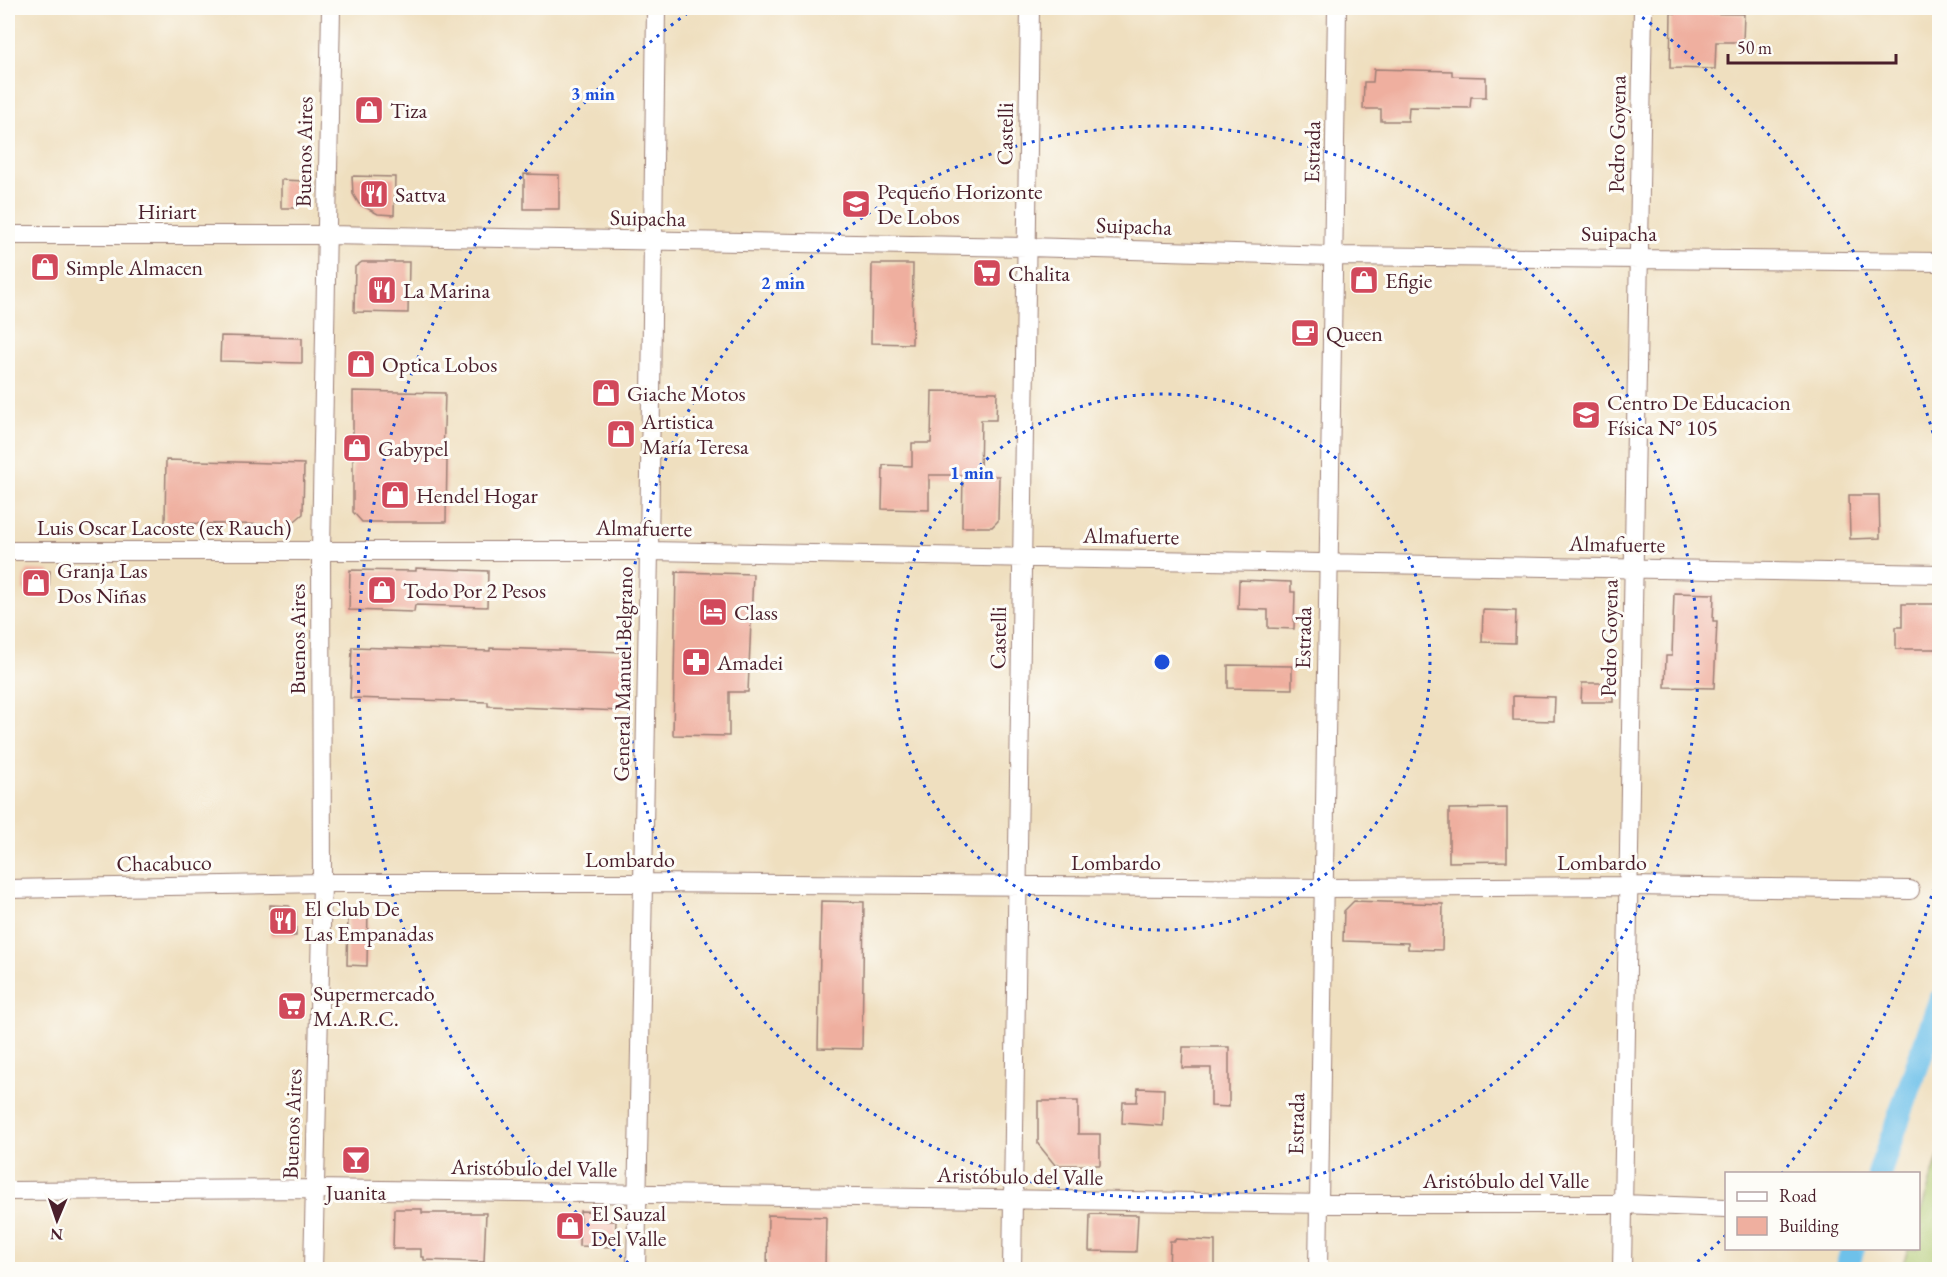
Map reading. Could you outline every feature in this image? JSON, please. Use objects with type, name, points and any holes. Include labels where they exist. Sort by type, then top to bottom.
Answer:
[{"type":"street","name":"Buenos Aires","points":[[313,1269],[322,884],[321,551],[331,8]]},
{"type":"street","name":"General Manuel Belgrano","points":[[636,1269],[650,551],[656,8]]},
{"type":"street","name":"Castelli","points":[[1012,1269],[1030,8]]},
{"type":"street","name":"Estrada","points":[[1318,1269],[1337,8]]},
{"type":"street","name":"Pedro Goyena","points":[[1622,1269],[1643,8]]},
{"type":"street","name":"Hiriart","points":[[8,235],[327,235]]},
{"type":"street","name":"Suipacha","points":[[327,235],[1335,256],[1639,257],[1940,262]]},
{"type":"street","name":"Luis Oscar Lacoste (ex Rauch)","points":[[8,551],[321,551]]},
{"type":"street","name":"Almafuerte","points":[[321,551],[650,551],[1940,574]]},
{"type":"street","name":"Lombardo","points":[[322,884],[643,883],[1323,888],[1629,886],[1910,890]]},
{"type":"street","name":"Chacabuco","points":[[8,890],[322,884]]},
{"type":"street","name":"Aristóbulo del Valle","points":[[8,1191],[314,1190],[637,1193],[1014,1200],[1623,1204],[1725,1208]]},
{"type":"green space","points":[[1939,1155],[1939,1269],[1901,1269],[1908,1250],[1920,1250],[1920,1214]]},
{"type":"building","points":[[1671,13],[1744,14],[1743,42],[1716,42],[1715,69],[1670,68]]},
{"type":"building","points":[[1374,69],[1452,71],[1452,76],[1486,77],[1486,97],[1471,97],[1470,108],[1409,107],[1408,121],[1381,121],[1381,109],[1363,109],[1364,82],[1373,82]]},
{"type":"building","points":[[524,174],[559,175],[559,209],[524,209]]},
{"type":"building","points":[[352,176],[395,177],[394,215],[378,214],[359,204],[353,194]]},
{"type":"building","points":[[281,180],[306,181],[305,196],[295,208],[281,208]]},
{"type":"building","name":"La Marina","points":[[362,262],[409,262],[408,313],[354,312],[355,267]]},
{"type":"building","points":[[872,264],[913,264],[912,344],[871,343]]},
{"type":"building","points":[[221,336],[302,338],[302,363],[220,361]]},
{"type":"building","points":[[353,391],[445,393],[443,460],[447,460],[446,522],[362,522],[353,512]]},
{"type":"building","points":[[932,391],[997,392],[996,420],[981,420],[980,476],[999,476],[998,521],[992,527],[962,527],[963,475],[929,475],[929,510],[882,509],[883,465],[912,466],[912,443],[931,443]]},
{"type":"building","points":[[166,460],[304,464],[303,514],[290,525],[165,523]]},
{"type":"building","points":[[1849,495],[1879,495],[1880,538],[1850,539]]},
{"type":"building","points":[[416,568],[488,571],[487,607],[415,605],[414,612],[349,610],[350,570],[416,571]]},
{"type":"building","name":"Granja Las Dos Niñas","points":[[28,570],[50,571],[49,591],[23,590],[24,576]]},
{"type":"building","points":[[676,572],[753,574],[748,692],[729,692],[729,736],[673,735]]},
{"type":"building","points":[[1239,580],[1291,582],[1291,592],[1295,592],[1294,629],[1268,628],[1268,610],[1238,609]]},
{"type":"building","points":[[1674,593],[1714,594],[1713,621],[1717,621],[1714,688],[1665,687],[1666,656],[1672,656]]},
{"type":"building","points":[[1902,604],[1940,604],[1940,649],[1896,649],[1896,627],[1902,627]]},
{"type":"building","points":[[1483,610],[1516,611],[1515,643],[1482,642]]},
{"type":"building","points":[[352,647],[624,652],[622,711],[488,706],[488,702],[350,698]]},
{"type":"building","points":[[1228,665],[1292,666],[1292,689],[1228,688]]},
{"type":"building","points":[[1582,683],[1613,683],[1613,702],[1581,702]]},
{"type":"building","points":[[1513,696],[1555,697],[1554,721],[1513,720]]},
{"type":"building","points":[[1507,808],[1507,861],[1449,862],[1449,809]]},
{"type":"building","points":[[821,901],[864,902],[862,1049],[818,1048]]},
{"type":"building","points":[[1354,901],[1443,904],[1442,950],[1408,949],[1408,943],[1343,941],[1344,911]]},
{"type":"building","points":[[270,905],[289,906],[296,912],[296,936],[270,936]]},
{"type":"building","points":[[355,907],[368,907],[367,966],[347,965],[348,914]]},
{"type":"building","points":[[1183,1047],[1229,1047],[1229,1107],[1211,1106],[1211,1068],[1182,1068]]},
{"type":"building","points":[[1138,1088],[1164,1089],[1163,1126],[1122,1123],[1123,1102],[1137,1102]]},
{"type":"building","points":[[1038,1101],[1078,1101],[1078,1134],[1100,1134],[1100,1165],[1055,1165],[1038,1144]]},
{"type":"building","points":[[394,1209],[422,1209],[422,1213],[486,1213],[484,1262],[424,1260],[424,1257],[421,1257],[421,1249],[393,1249]]},
{"type":"building","points":[[580,1211],[607,1212],[607,1221],[616,1221],[615,1247],[579,1246]]},
{"type":"building","points":[[1090,1214],[1138,1215],[1136,1252],[1089,1251]]},
{"type":"building","points":[[768,1215],[826,1217],[825,1269],[767,1269]]},
{"type":"building","points":[[1175,1239],[1215,1241],[1215,1269],[1169,1269],[1170,1241],[1175,1241]]},
{"type":"waterway","points":[[1880,1172],[1940,1001]]},
{"type":"waterway","points":[[1846,1270],[1852,1250]]},
{"type":"place","name":"Tiza","points":[[369,110]]},
{"type":"place","name":"Sattva","points":[[374,194]]},
{"type":"place","name":"Pequeño Horizonte De Lobos","points":[[856,204]]},
{"type":"place","name":"Simple Almacen","points":[[45,267]]},
{"type":"place","name":"Chalita","points":[[987,273]]},
{"type":"place","name":"Efigie","points":[[1364,280]]},
{"type":"place","name":"La Marina","points":[[382,290]]},
{"type":"place","name":"Queen","points":[[1305,333]]},
{"type":"place","name":"Optica Lobos","points":[[361,364]]},
{"type":"place","name":"Giache Motos","points":[[606,393]]},
{"type":"place","name":"Centro De Educacion Física N° 105","points":[[1586,415]]},
{"type":"place","name":"Artistica María Teresa","points":[[621,434]]},
{"type":"place","name":"Gabypel","points":[[357,448]]},
{"type":"place","name":"Hendel Hogar","points":[[395,495]]},
{"type":"place","name":"Granja Las Dos Niñas","points":[[36,583]]},
{"type":"place","name":"Todo Por 2 Pesos","points":[[382,590]]},
{"type":"place","name":"Class","points":[[713,612]]},
{"type":"place","name":"Amadei","points":[[696,662]]},
{"type":"place","name":"El Club De Las Empanadas","points":[[283,921]]},
{"type":"place","name":"Supermercado M.A.R.C.","points":[[292,1006]]},
{"type":"place","name":"Juanita","points":[[356,1160]]},
{"type":"place","name":"El Sauzal Del Valle","points":[[570,1226]]}]
